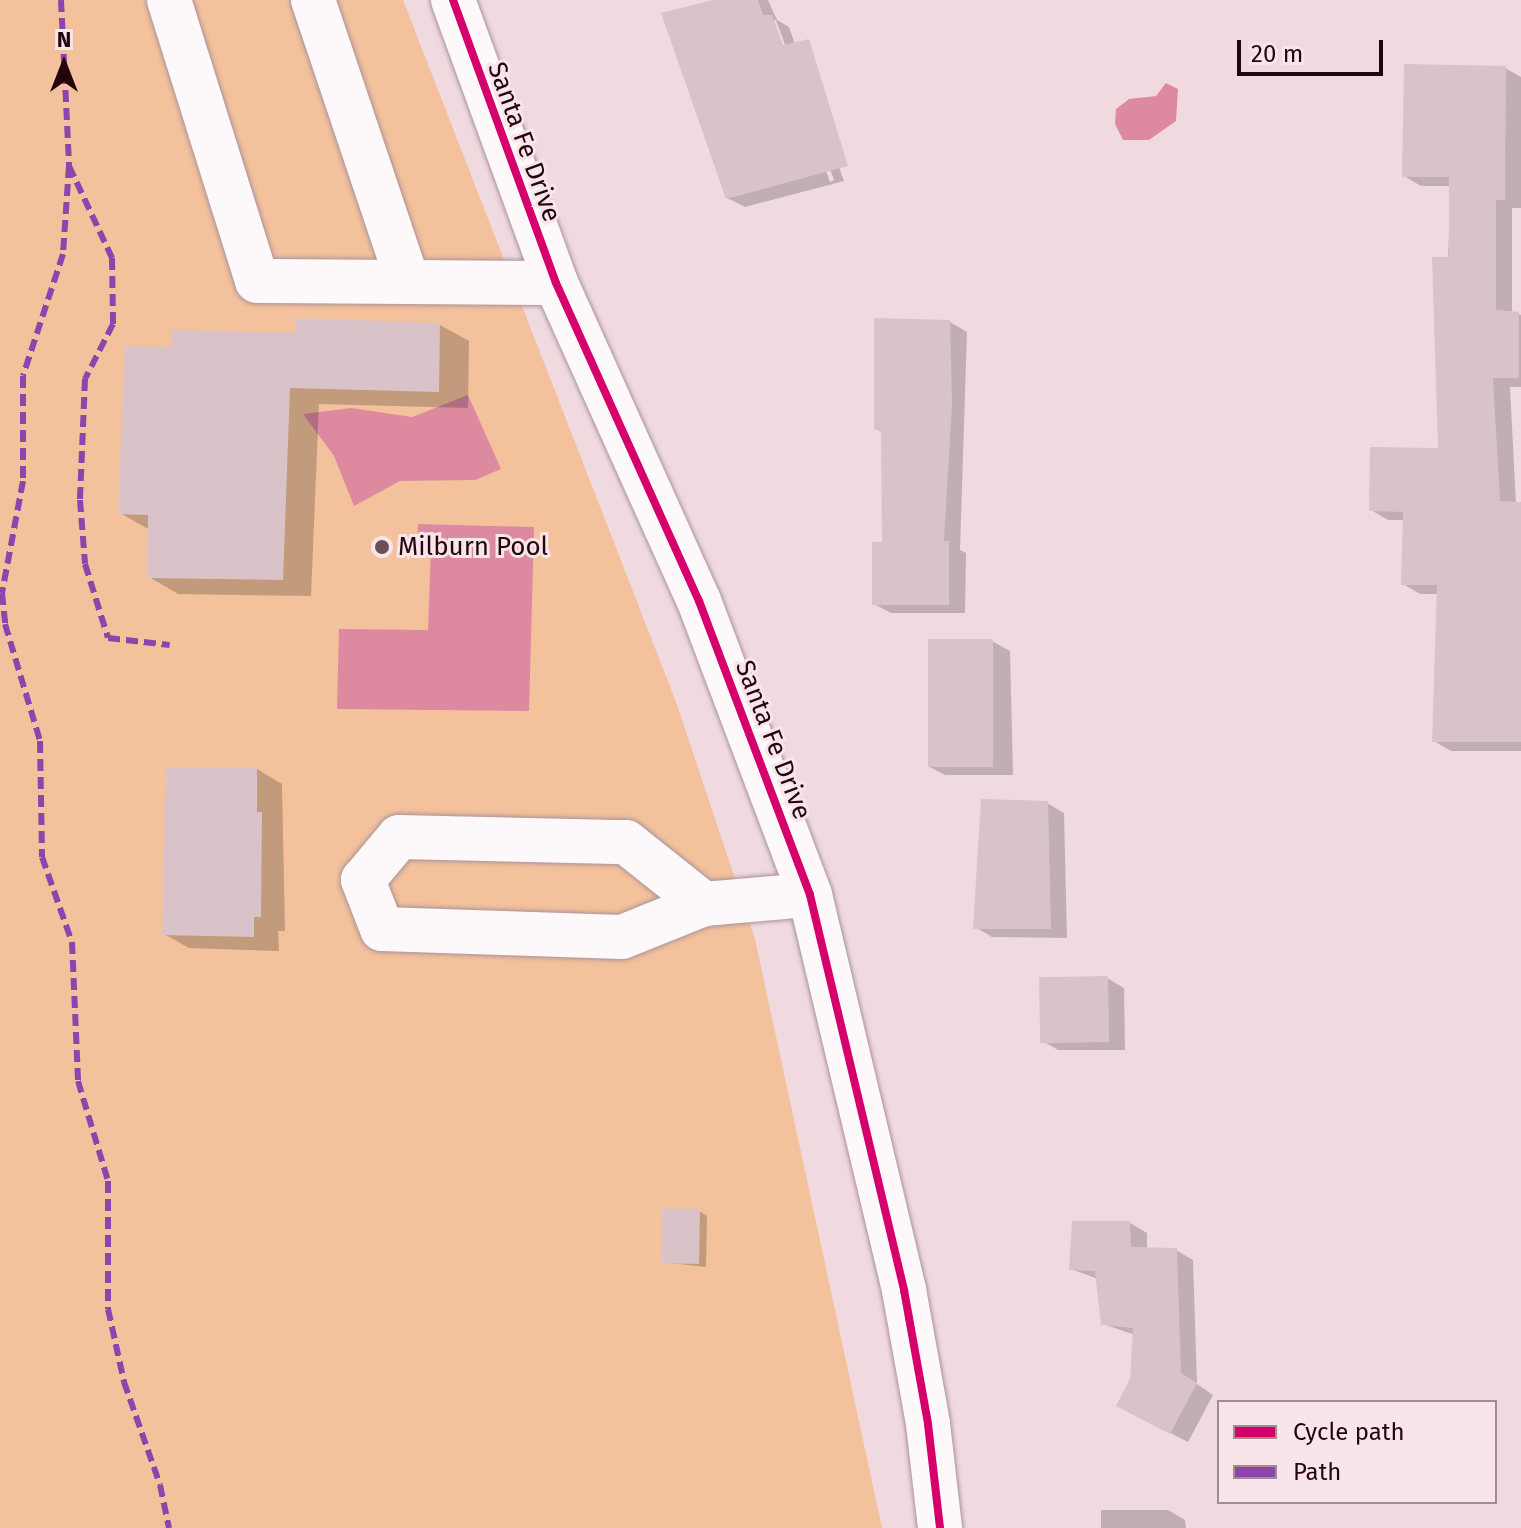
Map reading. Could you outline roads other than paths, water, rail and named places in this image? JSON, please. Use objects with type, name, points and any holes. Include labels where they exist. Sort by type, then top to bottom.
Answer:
[{"type":"street","points":[[169,0],[257,281],[407,279],[556,283]]},
{"type":"street","points":[[313,0],[407,279]]},
{"type":"street","name":"Santa Fe Drive","points":[[453,0],[556,283],[699,601],[810,895],[904,1290],[928,1424],[940,1528]]},
{"type":"street","points":[[704,904],[626,842],[399,837],[363,880],[382,929],[622,937],[704,904],[810,895]]},
{"type":"place","name":"Milburn Pool","points":[[382,547]]}]
